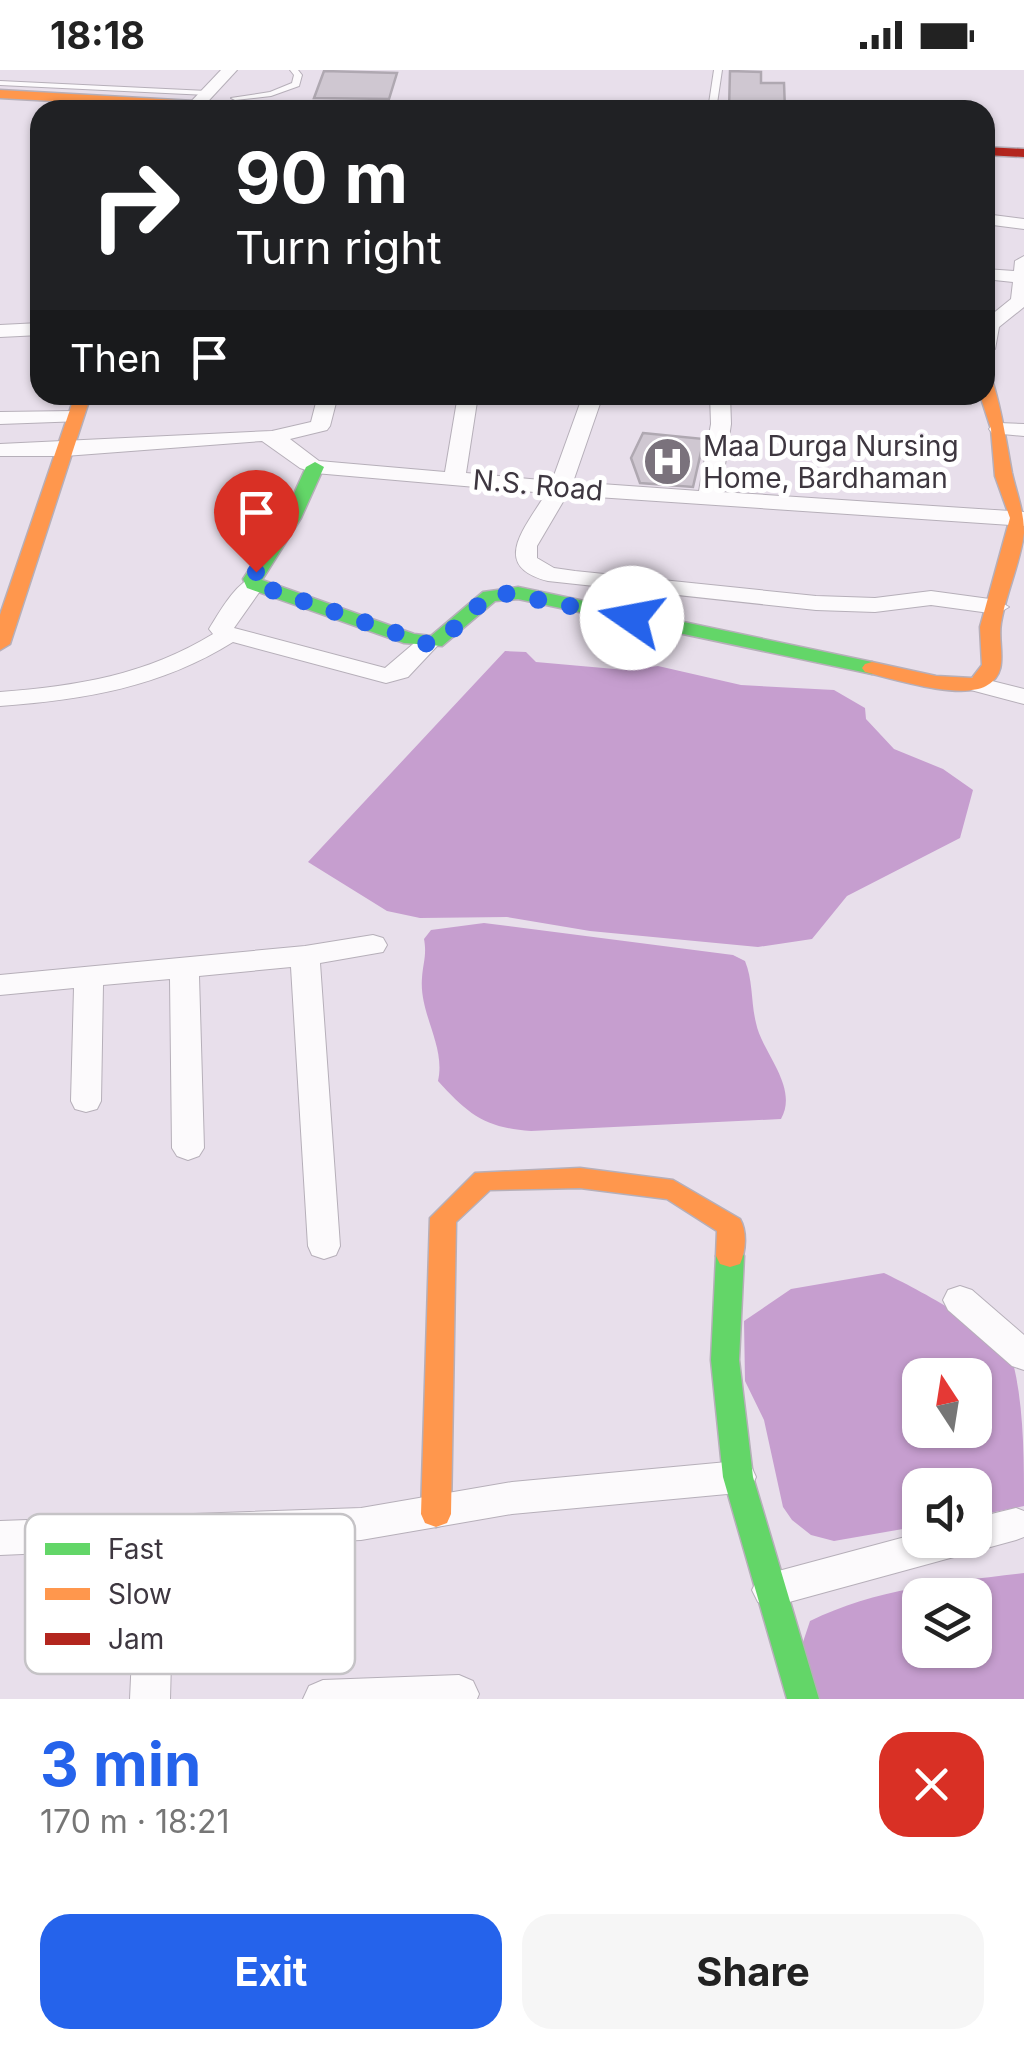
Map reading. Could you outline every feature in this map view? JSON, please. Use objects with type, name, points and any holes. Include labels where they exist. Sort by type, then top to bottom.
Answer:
[{"type":"street","points":[[201,100],[231,70]]},
{"type":"street","points":[[231,70],[236,100]]},
{"type":"street","points":[[1,91],[149,100]]},
{"type":"street","points":[[1,91],[62,100]]},
{"type":"street","points":[[995,155],[1024,157]]},
{"type":"street","points":[[995,221],[1024,224]]},
{"type":"street","points":[[995,240],[1024,241]]},
{"type":"street","points":[[995,273],[1023,272],[1020,302],[995,321]]},
{"type":"street","points":[[0,331],[30,330]]},
{"type":"street","points":[[0,450],[65,450],[251,434],[274,437],[320,426],[325,405]]},
{"type":"street","points":[[454,479],[466,405]]},
{"type":"street","points":[[589,405],[560,488],[526,546],[526,558],[548,574],[844,605],[930,598],[997,606]]},
{"type":"street","points":[[708,497],[721,424],[720,405]]},
{"type":"street","points":[[976,684],[987,677],[992,665],[990,627],[1022,518],[1004,476],[1009,444],[994,405]]},
{"type":"street","points":[[0,418],[79,406],[0,644]]},
{"type":"street","points":[[1009,444],[1024,430]]},
{"type":"street","points":[[274,437],[294,459],[315,467],[292,518],[256,572],[254,584],[221,629],[230,634],[386,676],[399,672],[490,596],[518,594],[936,682],[976,684],[1024,698]]},
{"type":"street","name":"N.S. Road","points":[[315,467],[560,488],[1022,518]]},
{"type":"street","points":[[254,584],[428,644]]},
{"type":"street","points":[[0,698],[74,694],[151,677],[197,656],[230,634]]},
{"type":"street","points":[[0,985],[305,956],[373,945]]},
{"type":"street","points":[[305,956],[324,1246]]},
{"type":"street","points":[[184,968],[188,1148]]},
{"type":"street","points":[[86,1101],[89,977]]},
{"type":"street","points":[[436,1514],[443,1218],[484,1180],[580,1178],[673,1190],[731,1226],[725,1360],[738,1477],[803,1699]]},
{"type":"street","points":[[960,1300],[1024,1356]]},
{"type":"street","points":[[355,1524],[436,1514],[512,1498],[738,1477]]},
{"type":"street","points":[[992,1531],[1016,1524]]},
{"type":"street","points":[[0,1538],[25,1537]]},
{"type":"street","points":[[771,1590],[902,1555]]},
{"type":"street","points":[[150,1699],[151,1674]]},
{"type":"street","points":[[323,1699],[459,1694]]},
{"type":"lane","points":[[248,100],[287,90],[296,84],[298,75],[294,70]]},
{"type":"lane","points":[[714,100],[718,70]]},
{"type":"shaded area","points":[[505,651],[526,652],[536,662],[626,670],[658,666],[741,685],[834,690],[865,708],[866,719],[894,749],[943,769],[973,790],[960,838],[847,896],[812,939],[758,947],[590,931],[507,917],[420,918],[387,911],[308,862]]},
{"type":"shaded area","points":[[484,923],[733,955],[745,961],[756,1023],[786,1095],[781,1119],[531,1131],[501,1127],[478,1117],[438,1081],[438,1055],[424,1004],[422,978],[424,939],[431,930]]},
{"type":"shaded area","points":[[884,1273],[976,1326],[1014,1367],[1023,1436],[1024,1506],[992,1513],[992,1468],[902,1468],[902,1529],[834,1541],[811,1535],[783,1507],[764,1420],[745,1381],[744,1321],[791,1289]]},
{"type":"shaded area","points":[[1024,1573],[1024,1699],[814,1699],[799,1654],[810,1621],[861,1601],[902,1591],[902,1668],[992,1668],[992,1578],[982,1578]]},
{"type":"building","points":[[324,71],[397,73],[389,99],[314,98]]},
{"type":"building","points":[[730,71],[761,72],[761,83],[784,83],[785,100],[729,100]]},
{"type":"building","points":[[643,433],[704,439],[693,487],[640,483],[631,458]]},
{"type":"traffic: fast","points":[[315,467],[292,518],[252,579],[254,584],[411,639],[435,642],[490,596],[518,593],[872,668]]},
{"type":"traffic: fast","points":[[730,1256],[725,1360],[738,1477],[803,1699]]},
{"type":"traffic: slow","points":[[0,94],[106,100]]},
{"type":"traffic: slow","points":[[0,644],[80,405]]},
{"type":"traffic: slow","points":[[872,668],[936,682],[976,684],[987,677],[992,665],[990,627],[1019,518],[1004,476],[999,429],[992,405]]},
{"type":"traffic: slow","points":[[436,1514],[443,1218],[484,1180],[580,1178],[673,1190],[731,1226],[730,1256]]},
{"type":"traffic: jam","points":[[995,152],[1024,153]]},
{"type":"place","name":"Maa Durga Nursing Home, Bardhaman","points":[[668,462]]},
{"type":"route","points":[[256,572],[254,584],[428,644],[443,637],[481,602],[503,593],[632,618]]}]
